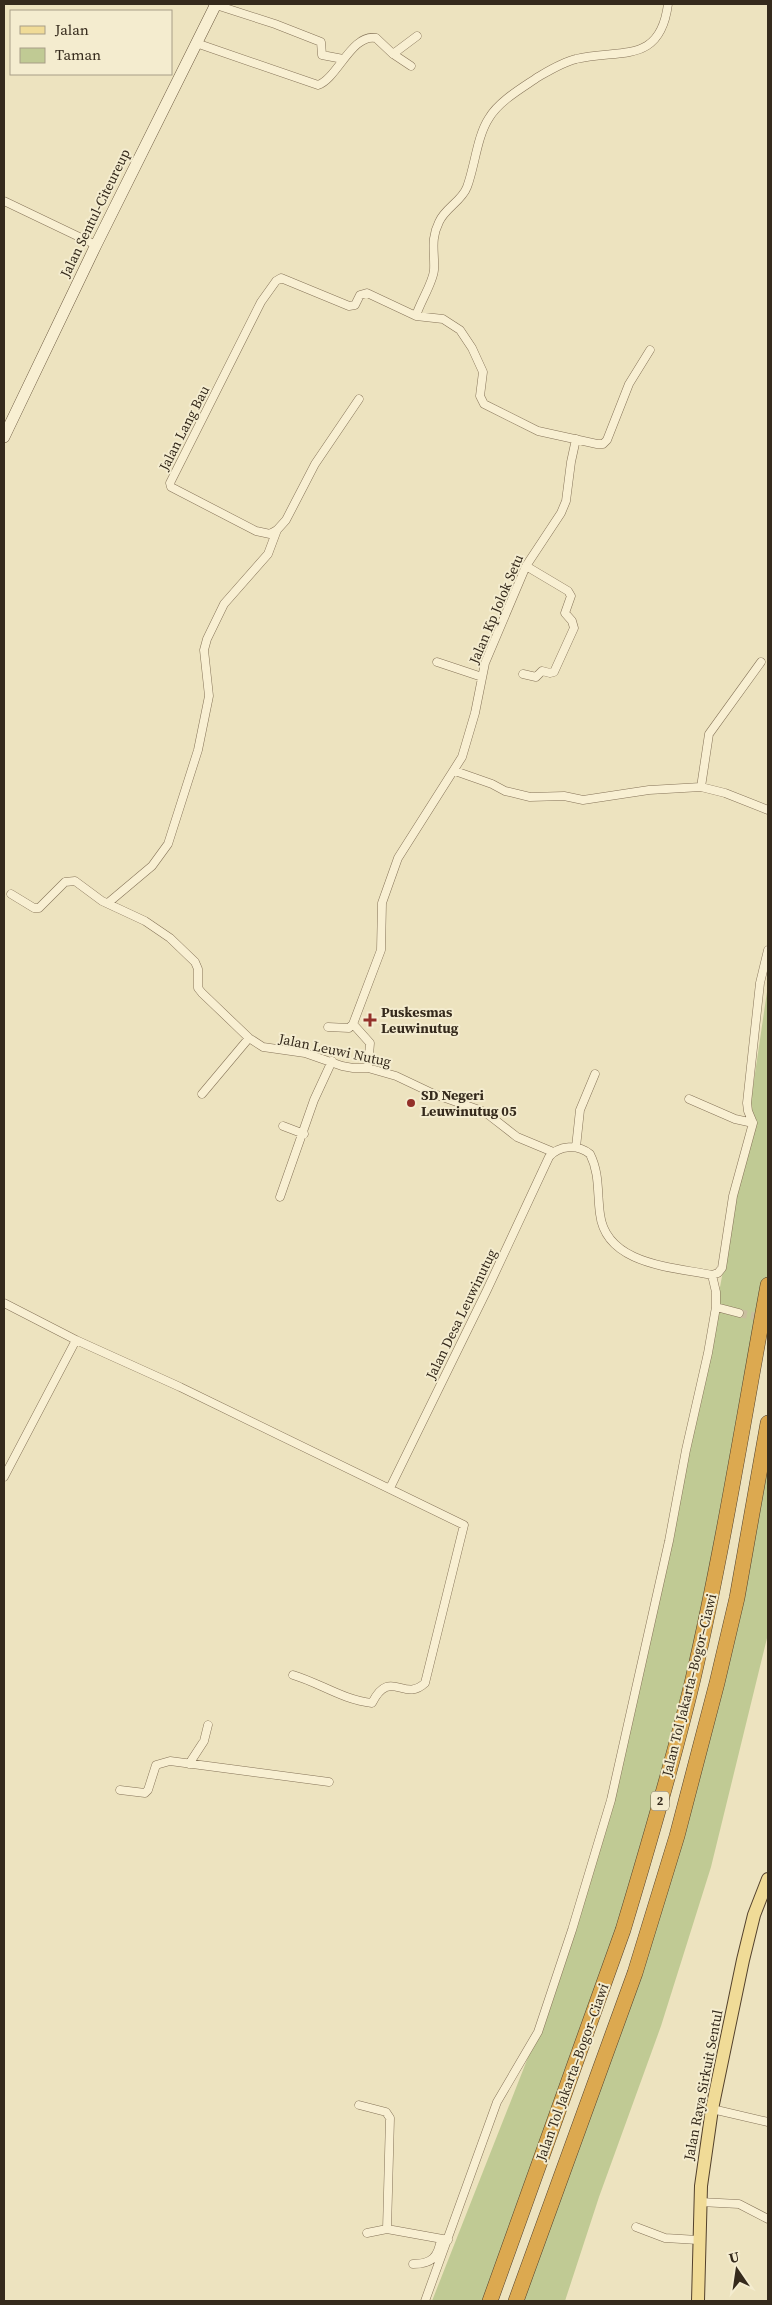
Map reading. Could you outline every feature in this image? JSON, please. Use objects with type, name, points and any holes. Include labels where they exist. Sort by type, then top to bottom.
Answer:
[{"type":"highway","name":"Jalan Tol Jakarta–Bogor–Ciawi","points":[[490,2301],[623,1930],[643,1865],[693,1680],[714,1580],[768,1285]]},
{"type":"highway","name":"Jalan Tol Jakarta–Bogor–Ciawi","points":[[516,2301],[635,1974],[683,1813],[735,1607],[768,1423]]},
{"type":"main road","name":"Jalan Raya Sirkuit Sentul","points":[[698,2301],[700,2202],[712,2109],[743,1960],[754,1915],[768,1879]]},
{"type":"street","points":[[214,4],[275,24],[321,42],[322,55],[343,59]]},
{"type":"street","name":"Jalan Sentul-Citeureup","points":[[4,437],[214,4]]},
{"type":"street","points":[[650,350],[628,384],[607,440],[603,444],[597,444],[538,431],[484,404],[480,396],[483,372],[472,348],[460,330],[443,319],[416,316],[434,270],[432,252],[436,230],[440,220],[466,189],[489,117],[504,102],[538,77],[566,62],[642,49],[654,38],[661,28],[666,18],[668,4]]},
{"type":"street","points":[[393,54],[417,36]]},
{"type":"street","points":[[196,43],[318,85],[327,80],[343,59],[360,43],[371,37],[380,40],[393,54],[411,66]]},
{"type":"street","points":[[4,201],[96,245]]},
{"type":"street","name":"Jalan Lang Bau","points":[[277,530],[270,534],[256,531],[178,492],[171,487],[170,483],[261,302],[276,281],[281,278],[349,306],[355,304],[360,295],[367,293],[416,316]]},
{"type":"street","points":[[108,903],[152,866],[168,844],[198,750],[209,696],[204,650],[207,639],[224,604],[268,554],[277,530],[286,520],[315,464],[359,399]]},
{"type":"street","name":"Jalan Kp Jolok Setu","points":[[351,1026],[381,950],[382,903],[398,858],[455,771],[468,740],[485,663],[526,566],[564,508],[576,439]]},
{"type":"street","points":[[524,674],[536,676],[542,671],[554,672],[574,628],[572,621],[565,613],[571,596],[568,591],[526,566]]},
{"type":"street","points":[[437,662],[482,677]]},
{"type":"street","points":[[701,787],[708,734],[761,662]]},
{"type":"street","points":[[455,771],[492,784],[504,791],[530,797],[564,796],[583,800],[649,790],[701,787],[725,793],[768,810]]},
{"type":"street","name":"Jalan Leuwi Nutug","points":[[11,894],[34,908],[39,908],[65,882],[75,881],[108,903],[157,929],[183,950],[195,962],[198,969],[198,988],[249,1038],[263,1047],[305,1053],[353,1068],[368,1068],[396,1076],[485,1112],[517,1137],[553,1152]]},
{"type":"street","points":[[553,1152],[576,1147],[585,1150],[593,1161],[599,1187],[600,1217],[607,1234],[619,1250],[642,1259],[712,1275],[718,1273],[722,1268],[733,1196],[753,1123],[747,1103],[760,983],[768,950]]},
{"type":"street","points":[[328,1027],[351,1026],[370,1042],[368,1068]]},
{"type":"street","points":[[202,1094],[249,1038]]},
{"type":"street","points":[[280,1197],[304,1134],[314,1100],[332,1061]]},
{"type":"street","points":[[576,1147],[580,1110],[595,1074]]},
{"type":"street","points":[[689,1099],[735,1119],[753,1123]]},
{"type":"street","points":[[283,1126],[304,1134]]},
{"type":"street","name":"Jalan Desa Leuwinutug","points":[[390,1488],[553,1152]]},
{"type":"street","points":[[425,2301],[445,2239],[497,2102],[538,2032],[611,1800],[667,1550],[716,1307],[716,1292],[712,1275]]},
{"type":"street","points":[[4,1303],[76,1340],[390,1488],[464,1525],[425,1683],[412,1690],[396,1686],[384,1686],[377,1692],[372,1703],[342,1696],[316,1682],[293,1675]]},
{"type":"street","points":[[716,1307],[739,1313]]},
{"type":"street","points":[[4,1478],[76,1340]]},
{"type":"street","points":[[190,1764],[204,1742],[208,1725]]},
{"type":"street","points":[[120,1790],[145,1793],[148,1790],[154,1768],[158,1763],[170,1761],[329,1782]]},
{"type":"street","points":[[359,2105],[386,2112],[390,2118],[387,2229]]},
{"type":"street","points":[[712,2109],[768,2122]]},
{"type":"street","points":[[700,2202],[739,2204],[768,2219]]},
{"type":"street","points":[[636,2227],[665,2238],[698,2240]]},
{"type":"street","points":[[367,2232],[387,2229],[445,2239]]},
{"type":"street","points":[[413,2264],[428,2263],[434,2259],[445,2239]]},
{"type":"green space","points":[[768,985],[768,1285],[719,1553],[651,1833],[490,2301],[432,2301],[538,2032],[613,1791],[708,1353],[739,1183],[753,1123],[749,1114]]},
{"type":"green space","points":[[768,1423],[768,1634],[711,1867],[661,2026],[599,2197],[565,2301],[516,2301],[677,1836]]},
{"type":"tunnel","points":[[739,1313],[764,1318]]},
{"type":"place","name":"Puskesmas Leuwinutug","points":[[370,1020]]},
{"type":"place","name":"SD Negeri Leuwinutug 05","points":[[411,1103]]}]
